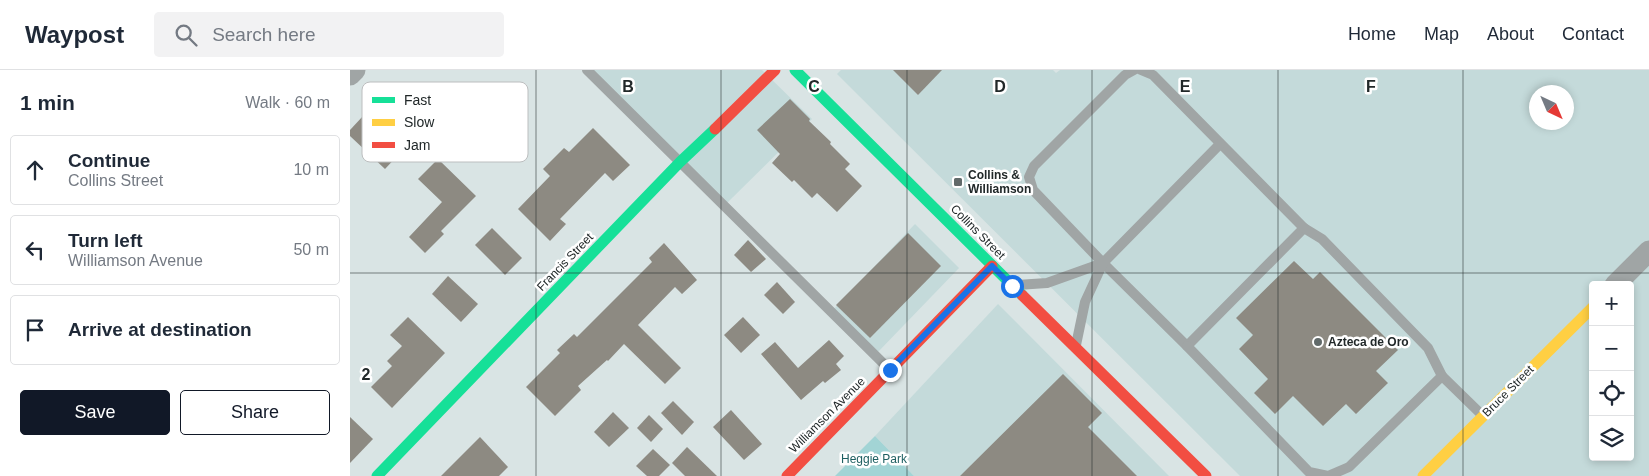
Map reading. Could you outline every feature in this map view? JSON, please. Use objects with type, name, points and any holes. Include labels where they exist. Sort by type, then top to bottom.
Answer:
[{"type":"street","points":[[350,75],[355,70]]},
{"type":"street","name":"Francis Street","points":[[377,476],[680,162],[776,70]]},
{"type":"street","name":"Collins Street","points":[[795,70],[1206,476]]},
{"type":"street","points":[[1619,281],[1649,251]]},
{"type":"street","name":"Williamson Avenue","points":[[787,476],[992,266]]},
{"type":"street","name":"Bruce Street","points":[[1423,476],[1589,311]]},
{"type":"lane","points":[[587,70],[890,370]]},
{"type":"lane","points":[[1134,70],[1125,75],[1034,166],[1029,176],[1034,190],[1103,263],[1309,472],[1328,476],[1349,466],[1442,376]]},
{"type":"lane","points":[[1141,70],[1153,74],[1304,228],[1322,239],[1428,348],[1442,376],[1483,416]]},
{"type":"lane","points":[[1076,349],[1085,302],[1103,263],[1220,144]]},
{"type":"lane","points":[[1186,346],[1304,228]]},
{"type":"lane","points":[[1012,286],[1047,282],[1103,263]]},
{"type":"shaded area","points":[[593,70],[762,70],[812,119],[725,205]]},
{"type":"shaded area","points":[[841,70],[1053,70],[1056,73],[1060,70],[1649,70],[1649,476],[1240,476],[837,74]]},
{"type":"shaded area","points":[[915,224],[959,268],[876,354],[832,311]]},
{"type":"shaded area","points":[[998,304],[1169,476],[914,476],[875,436]]},
{"type":"green space","name":"Heggie Park","points":[[875,436],[914,476],[835,476]]},
{"type":"building","points":[[893,70],[942,70],[918,95]]},
{"type":"building","points":[[790,99],[850,164],[845,169],[862,186],[837,212],[817,193],[812,198],[794,180],[792,182],[772,163],[780,154],[757,130]]},
{"type":"building","points":[[362,117],[362,147],[350,136],[350,130]]},
{"type":"building","points":[[593,128],[630,165],[613,181],[605,173],[560,219],[566,224],[550,241],[518,209],[550,176],[543,169],[564,148],[569,152]]},
{"type":"building","points":[[378,162],[392,162],[385,169]]},
{"type":"building","points":[[435,162],[441,162],[476,196],[441,231],[444,234],[425,253],[409,237],[442,202],[418,179]]},
{"type":"building","points":[[492,228],[522,258],[505,275],[475,245]]},
{"type":"building","points":[[908,233],[941,266],[870,338],[836,305]]},
{"type":"building","points":[[748,240],[766,259],[751,272],[734,255]]},
{"type":"building","points":[[664,243],[697,280],[682,294],[675,287],[638,325],[681,368],[665,384],[624,344],[608,361],[578,386],[581,390],[555,416],[526,387],[560,353],[557,350],[574,334],[577,337],[652,262],[649,258]]},
{"type":"building","name":"Azteca de Oro","points":[[1294,261],[1313,279],[1320,272],[1398,350],[1376,371],[1388,383],[1356,414],[1346,404],[1323,426],[1293,396],[1275,414],[1254,393],[1268,379],[1239,349],[1253,335],[1236,318]]},
{"type":"building","points":[[448,276],[478,304],[461,322],[432,294]]},
{"type":"building","points":[[777,282],[795,302],[783,314],[764,295]]},
{"type":"building","points":[[408,317],[445,353],[392,408],[371,387],[392,366],[387,361],[402,346],[390,335]]},
{"type":"building","points":[[743,317],[760,335],[741,353],[724,335]]},
{"type":"building","points":[[829,340],[844,356],[836,364],[841,370],[825,383],[823,381],[801,400],[761,354],[775,342],[798,368]]},
{"type":"building","points":[[1063,374],[1102,413],[1088,427],[1137,476],[960,476]]},
{"type":"building","points":[[673,401],[694,422],[682,435],[661,413]]},
{"type":"building","points":[[731,410],[762,444],[744,460],[713,427]]},
{"type":"building","points":[[613,412],[629,428],[609,447],[594,432]]},
{"type":"building","points":[[649,415],[663,429],[651,442],[637,428]]},
{"type":"building","points":[[350,417],[373,439],[350,463]]},
{"type":"building","points":[[480,437],[508,467],[499,476],[441,476]]},
{"type":"building","points":[[687,447],[717,476],[685,476],[672,463]]},
{"type":"building","points":[[653,449],[670,465],[659,476],[647,476],[636,466]]},
{"type":"traffic: fast","points":[[795,70],[1022,295]]},
{"type":"traffic: fast","points":[[377,476],[680,162],[715,129]]},
{"type":"traffic: slow","points":[[1423,476],[1589,311]]},
{"type":"traffic: jam","points":[[715,129],[775,70]]},
{"type":"traffic: jam","points":[[787,476],[992,266]]},
{"type":"traffic: jam","points":[[1022,295],[1206,476]]},
{"type":"place","name":"Collins & Williamson","points":[[958,182]]},
{"type":"place","name":"Azteca de Oro","points":[[1318,342]]},
{"type":"route","points":[[890,370],[992,266],[1012,286]]}]
